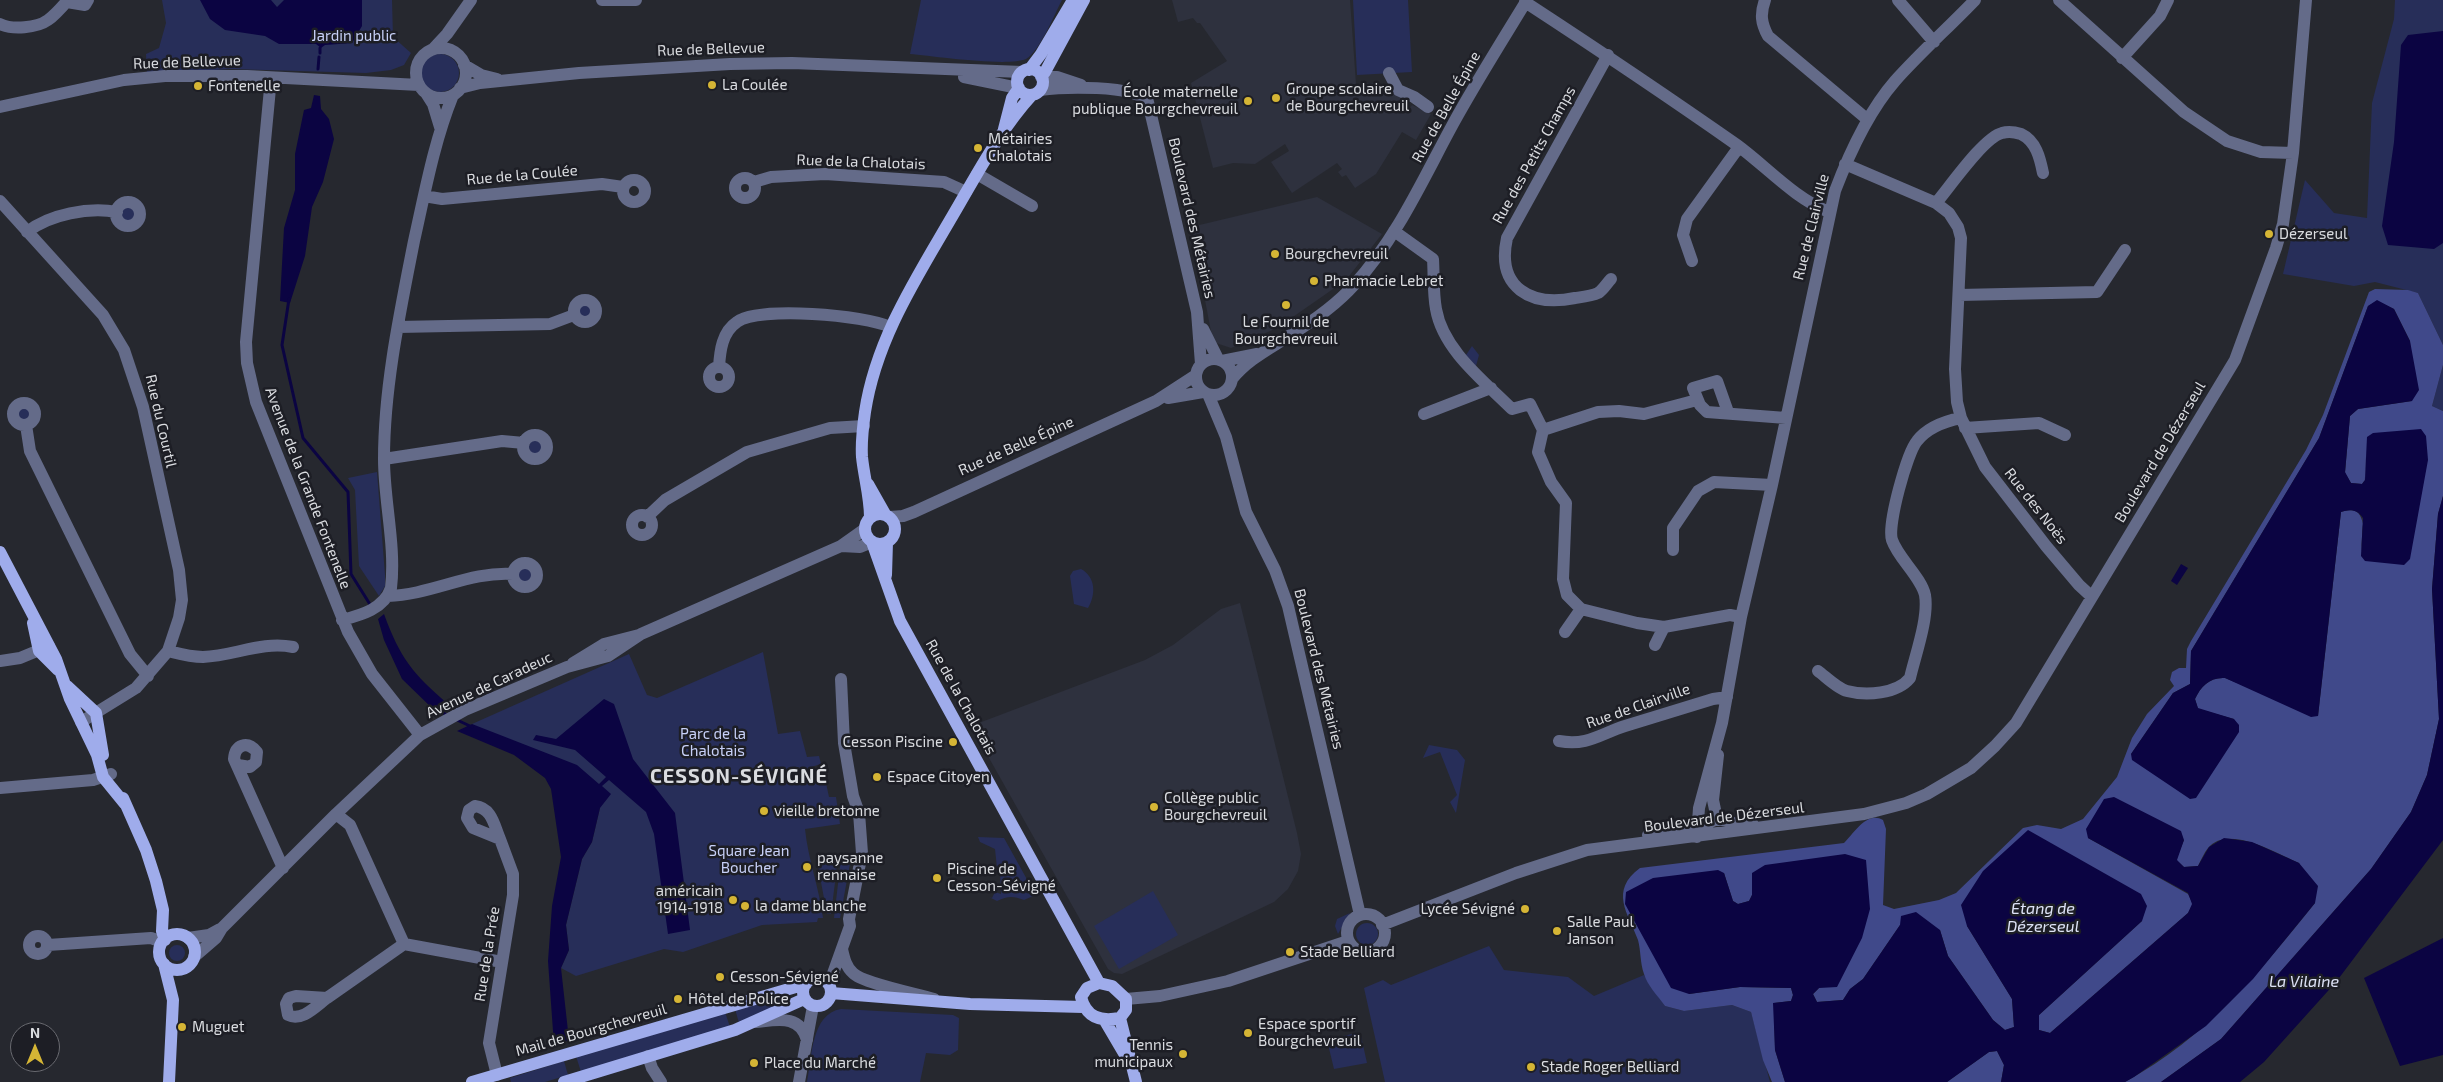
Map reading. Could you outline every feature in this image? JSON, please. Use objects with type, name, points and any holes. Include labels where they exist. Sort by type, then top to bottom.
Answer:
[{"type":"main road","points":[[1034,80],[1041,54],[1073,0]]},
{"type":"main road","points":[[866,479],[895,529],[892,538],[886,542],[872,542],[865,529],[870,517],[862,458],[864,426],[871,386],[890,327],[966,192],[1034,80],[1050,64],[1084,0]]},
{"type":"main road","points":[[1003,132],[1012,98],[1018,88],[1018,78],[1034,80]]},
{"type":"main road","points":[[870,517],[875,514],[887,515]]},
{"type":"main road","name":"Rue de la Chalotais","points":[[872,542],[900,621],[1099,983]]},
{"type":"main road","name":"Rue de la Chalotais","points":[[885,582],[886,542]]},
{"type":"main road","points":[[0,552],[33,618],[44,648],[65,683],[97,755],[125,804],[146,850],[164,910],[194,947],[191,962],[179,981],[173,1000],[169,1082]]},
{"type":"main road","points":[[65,683],[96,713],[107,775]]},
{"type":"main road","points":[[164,910],[162,931],[164,941],[160,954],[173,1000]]},
{"type":"main road","points":[[164,941],[172,935],[184,936]]},
{"type":"main road","points":[[164,964],[175,970],[191,962]]},
{"type":"main road","points":[[809,1002],[803,991],[806,984],[816,978],[829,988],[970,1004],[1083,1007]]},
{"type":"main road","points":[[1099,983],[1112,986],[1126,999],[1126,1010],[1120,1018],[1105,1021],[1091,1016],[1083,1007],[1081,996],[1087,988],[1099,983]]},
{"type":"main road","name":"Mail de Bourgchevreuil","points":[[472,1082],[498,1078],[806,984]]},
{"type":"main road","points":[[564,1082],[734,1030],[809,1002],[825,1004],[829,988]]},
{"type":"main road","points":[[1120,1018],[1136,1082]]},
{"type":"main road","points":[[1105,1021],[1132,1068]]},
{"type":"street","points":[[0,24],[20,27],[35,26],[47,21],[67,1],[85,5],[88,0]]},
{"type":"street","points":[[440,127],[436,110],[422,89],[416,70],[422,57],[433,50],[458,20],[471,0]]},
{"type":"street","points":[[602,0],[636,0]]},
{"type":"street","points":[[1765,0],[1761,10],[1761,24],[1768,36],[1868,120]]},
{"type":"street","points":[[1898,0],[1934,42]]},
{"type":"street","name":"Rue de Clairville","points":[[1717,819],[1713,800],[1722,723],[1741,617],[1772,486],[1829,212],[1845,164],[1868,120],[1894,82],[1975,0]]},
{"type":"street","points":[[2059,0],[2184,112],[2227,141],[2260,152],[2293,153]]},
{"type":"street","points":[[2122,58],[2160,16],[2168,0]]},
{"type":"street","name":"Boulevard de Dézerseul","points":[[1382,925],[1516,872],[1587,850],[1697,832],[1864,814],[1893,808],[1928,794],[1971,768],[1995,746],[2016,723],[2235,360],[2283,224],[2293,153],[2306,0]]},
{"type":"street","points":[[1526,1],[1608,55],[1739,147],[1813,206],[1829,212]]},
{"type":"street","name":"Rue de Belle Épine","points":[[1232,380],[1259,354],[1294,333],[1346,293],[1374,260],[1394,231],[1453,124],[1526,1]]},
{"type":"street","points":[[388,596],[392,580],[384,459],[390,392],[398,327],[440,127],[465,80],[456,37],[458,20]]},
{"type":"street","points":[[433,50],[449,50],[461,60]]},
{"type":"street","name":"Rue des Petits Champs","points":[[1608,55],[1507,238],[1503,256],[1508,273],[1518,289],[1536,299],[1556,302],[1598,293],[1611,279]]},
{"type":"street","name":"Rue de Bellevue","points":[[461,60],[481,75],[501,80]]},
{"type":"street","name":"Rue de Bellevue","points":[[457,92],[501,80],[611,70],[755,63],[844,64],[1034,80]]},
{"type":"street","name":"Rue de Bellevue","points":[[377,84],[416,70]]},
{"type":"street","name":"Rue de Bellevue","points":[[922,70],[1018,88]]},
{"type":"street","points":[[1389,73],[1398,90],[1414,97],[1428,108]]},
{"type":"street","name":"Rue de Bellevue","points":[[0,107],[73,90],[145,78],[193,76],[271,78],[377,84],[422,89]]},
{"type":"street","name":"Avenue de la Grande Fontenelle","points":[[271,78],[246,342],[247,363],[256,402],[342,620],[368,668],[420,735]]},
{"type":"street","name":"Boulevard des Métairies","points":[[1034,80],[1133,94],[1144,97],[1148,102],[1197,312],[1207,339],[1220,360]]},
{"type":"street","points":[[422,89],[439,98],[457,92]]},
{"type":"street","points":[[1936,203],[1987,141],[2001,133],[2016,132],[2029,138],[2040,157],[2043,173]]},
{"type":"street","points":[[1692,262],[1683,235],[1687,219],[1739,147]]},
{"type":"street","name":"Rue des Noës","points":[[1845,164],[1936,203],[1949,213],[1960,233],[1955,369],[1956,402],[1963,423],[1984,467],[2057,559],[2092,597]]},
{"type":"street","name":"Rue de la Chalotais","points":[[754,182],[771,177],[825,174],[944,182],[966,192]]},
{"type":"street","points":[[977,174],[1032,206]]},
{"type":"street","name":"Rue de la Coulée","points":[[424,196],[442,199],[602,184],[623,187]]},
{"type":"street","name":"Rue du Courtil","points":[[0,201],[102,315],[116,335],[129,360],[143,407],[179,570],[182,600],[179,618],[168,651],[148,676],[123,698],[82,722]]},
{"type":"street","points":[[27,232],[48,220],[94,209],[117,212]]},
{"type":"street","points":[[1394,231],[1434,259],[1436,309],[1442,329],[1452,346],[1512,410],[1530,404],[1543,430],[1538,452],[1551,482],[1566,503],[1563,579],[1567,595],[1581,609],[1637,623],[1664,626],[1730,616],[1741,617]]},
{"type":"street","points":[[1959,295],[2097,292],[2125,250]]},
{"type":"street","name":"Boulevard des Métairies","points":[[1197,312],[1198,370]]},
{"type":"street","points":[[398,327],[550,324],[574,315]]},
{"type":"street","points":[[719,367],[726,334],[735,323],[749,316],[827,315],[876,321],[890,327]]},
{"type":"street","name":"Rue de Belle Épine","points":[[1220,360],[1259,354]]},
{"type":"street","points":[[1209,360],[1220,360],[1229,366],[1232,380],[1224,392],[1216,395],[1206,393],[1198,386],[1198,370],[1209,360]]},
{"type":"street","name":"Rue de Belle Épine","points":[[887,515],[904,516],[914,512],[1156,401],[1198,370]]},
{"type":"street","points":[[1728,412],[1717,381],[1693,388],[1697,400],[1707,412],[1728,412],[1786,418]]},
{"type":"street","points":[[1424,414],[1491,388]]},
{"type":"street","name":"Boulevard des Métairies","points":[[1224,392],[1226,437]]},
{"type":"street","name":"Boulevard des Métairies","points":[[1206,393],[1226,437],[1246,512],[1274,570],[1288,606],[1360,915]]},
{"type":"street","name":"Rue de Belle Épine","points":[[1156,401],[1206,393]]},
{"type":"street","points":[[1543,430],[1598,412],[1644,414],[1697,400]]},
{"type":"street","points":[[1818,671],[1846,691],[1886,692],[1905,684],[1910,678],[1925,614],[1925,594],[1892,540],[1891,521],[1911,450],[1918,440],[1946,421],[1963,423],[2039,423],[2064,435]]},
{"type":"street","points":[[26,426],[28,445],[34,460],[130,654],[148,676]]},
{"type":"street","points":[[648,517],[665,500],[747,452],[830,428],[864,426]]},
{"type":"street","points":[[384,459],[502,441],[524,443]]},
{"type":"street","points":[[1673,550],[1673,528],[1698,491],[1714,482],[1772,486]]},
{"type":"street","name":"Avenue de Caradeuc","points":[[191,962],[216,938],[222,928],[336,814],[420,735],[465,710],[567,666],[619,652],[641,634],[841,546],[865,529]]},
{"type":"street","name":"Avenue de Caradeuc","points":[[841,546],[860,547],[872,542]]},
{"type":"street","points":[[342,620],[366,613],[388,596],[421,593],[484,575],[513,574]]},
{"type":"street","points":[[1565,632],[1581,609]]},
{"type":"street","points":[[1655,645],[1664,626]]},
{"type":"street","points":[[168,651],[192,657],[203,657],[267,645],[293,647]]},
{"type":"street","points":[[0,660],[20,658],[44,648]]},
{"type":"street","points":[[829,988],[850,926],[849,919],[862,853],[859,813],[853,796],[844,743],[841,680]]},
{"type":"street","name":"Rue de Clairville","points":[[1560,741],[1574,743],[1593,740],[1622,727],[1713,699],[1727,697]]},
{"type":"street","name":"Rue de Clairville","points":[[1697,832],[1702,793],[1722,723]]},
{"type":"street","points":[[238,765],[283,868]]},
{"type":"street","points":[[0,788],[84,782],[107,775]]},
{"type":"street","points":[[336,814],[350,825],[404,944]]},
{"type":"street","name":"Boulevard de Dézerseul","points":[[1697,832],[1717,819],[1739,824],[1864,814]]},
{"type":"street","name":"Rue de la Prée","points":[[498,1078],[489,1043],[513,895],[513,874],[500,839]]},
{"type":"street","points":[[1360,915],[1374,917],[1382,925],[1384,939],[1376,949],[1364,952],[1357,950],[1348,941],[1350,922],[1360,915]]},
{"type":"street","name":"Avenue de Caradeuc","points":[[184,936],[209,935],[222,928]]},
{"type":"street","points":[[48,945],[151,938],[164,941]]},
{"type":"street","points":[[1126,999],[1160,996],[1228,981],[1348,941]]},
{"type":"street","points":[[327,998],[404,944],[502,962]]},
{"type":"street","points":[[842,949],[845,960],[853,974],[865,981],[939,1000]]},
{"type":"street","points":[[799,1082],[807,1040],[809,1002]]},
{"type":"street","points":[[753,1022],[785,1019],[794,1021],[805,1031],[807,1040]]},
{"type":"street","points":[[648,1056],[652,1068],[661,1082]]},
{"type":"shaded area","name":"Groupe scolaire de Bourgchevreuil","points":[[1172,0],[1350,0],[1356,84],[1376,83],[1403,98],[1398,104],[1408,110],[1412,105],[1431,114],[1416,140],[1402,132],[1376,174],[1355,188],[1346,175],[1342,177],[1338,172],[1342,169],[1337,163],[1292,193],[1271,162],[1289,151],[1285,144],[1255,164],[1233,163],[1213,168],[1191,83],[1227,61],[1200,23],[1197,23],[1193,18],[1178,22]]},
{"type":"shaded area","points":[[1317,197],[1382,234],[1346,280],[1277,328],[1231,348],[1213,342],[1191,227]]},
{"type":"shaded area","points":[[2375,289],[2408,290],[2418,293],[2443,345],[2443,365],[2432,406],[2443,411],[2443,496],[2438,514],[2432,589],[2439,719],[2427,775],[2411,812],[2371,869],[2221,1039],[2161,1082],[2125,1082],[2181,1045],[2206,1024],[2273,955],[2315,903],[2299,863],[2252,843],[2227,839],[2217,841],[2208,848],[2198,866],[2184,867],[2176,860],[2184,840],[2088,838],[2188,894],[2193,904],[2188,913],[2050,1033],[2039,1030],[2039,1015],[2142,921],[1967,926],[2012,999],[2014,1027],[2005,1030],[1993,1020],[1948,956],[1940,930],[1900,925],[1863,979],[1850,989],[1843,1000],[1817,1002],[1813,994],[1819,988],[1752,873],[1752,895],[1749,901],[1738,904],[1733,901],[1724,873],[1689,994],[1740,987],[1791,988],[1793,995],[1791,1001],[1774,1003],[1775,1050],[1785,1082],[1772,1082],[1763,1060],[1751,1012],[1732,1005],[1684,1011],[1665,1006],[1645,978],[1638,940],[1624,902],[1625,885],[1640,868],[1844,843],[1867,820],[1877,818],[1883,820],[1886,829],[1883,905],[1894,909],[1939,900],[1956,893],[2023,828],[2037,825],[2061,829],[2083,819],[2117,777],[2132,738],[2147,714],[2174,686],[2170,680],[2172,672],[2179,668],[2186,668],[2187,649],[2191,641],[2306,450],[2323,415],[2369,292]],"holes":[[[2377,301],[2394,309],[2410,341],[2412,401],[2358,409],[2350,416],[2345,473],[2351,483],[2362,484],[2365,480],[2363,524],[2357,512],[2351,510],[2341,512],[2318,716],[2225,678],[2215,679],[2203,686],[2197,694],[2195,699],[2198,709],[2234,719],[2131,754],[2173,693],[2190,684],[2191,651],[2319,438],[2368,306]],[[2363,524],[2363,540],[2361,556]]]},
{"type":"shaded area","name":"Collège public Bourgchevreuil","points":[[1240,603],[1297,833],[1301,854],[1298,871],[1288,889],[1274,902],[1122,974],[1114,973],[1108,969],[971,726],[1145,660],[1173,645],[1221,609]]},
{"type":"shaded area","points":[[1997,1051],[2004,1065],[2001,1082],[1947,1082],[1989,1052]]},
{"type":"green space","name":"Jardin public","points":[[162,0],[392,0],[393,37],[411,53],[404,65],[391,70],[366,73],[231,69],[147,74],[146,54],[159,48],[166,23]]},
{"type":"green space","points":[[921,0],[1062,0],[1041,41],[1031,55],[1026,59],[1004,62],[910,54]]},
{"type":"green space","points":[[1353,0],[1408,0],[1412,72],[1357,75]]},
{"type":"green space","points":[[2395,0],[2443,0],[2443,345],[2418,293],[2375,282],[2354,286],[2283,274],[2305,180],[2334,213],[2367,218],[2372,103],[2394,19]]},
{"type":"green space","points":[[440,54],[453,60],[459,73],[453,86],[440,92],[427,86],[421,73],[427,60]]},
{"type":"green space","points":[[128,207],[133,209],[135,214],[133,219],[128,221],[123,219],[121,214],[123,209]]},
{"type":"green space","points":[[585,304],[590,306],[592,311],[590,316],[585,318],[580,316],[578,311],[580,306]]},
{"type":"green space","points":[[1472,346],[1479,355],[1476,366],[1466,355]]},
{"type":"green space","points":[[2443,365],[2443,411],[2432,406]]},
{"type":"green space","points":[[24,407],[29,409],[31,414],[29,419],[24,421],[19,419],[17,414],[19,409]]},
{"type":"green space","points":[[536,440],[541,442],[543,447],[541,452],[536,454],[531,452],[529,447],[531,442]]},
{"type":"green space","points":[[377,472],[385,575],[385,586],[379,596],[359,566],[355,490],[348,478]]},
{"type":"green space","points":[[525,568],[530,570],[532,575],[530,580],[525,582],[520,580],[518,575],[520,570]]},
{"type":"green space","points":[[1081,569],[1086,572],[1092,581],[1093,592],[1088,608],[1074,604],[1070,576],[1073,571]]},
{"type":"green space","name":"Parc de la Chalotais","points":[[763,652],[778,734],[800,731],[807,757],[819,756],[821,764],[811,767],[815,783],[826,783],[829,797],[836,797],[840,824],[805,829],[823,918],[818,918],[817,922],[762,925],[683,952],[664,949],[576,976],[561,968],[569,950],[566,925],[582,859],[592,842],[600,808],[472,724],[629,654],[647,695],[657,698]]},
{"type":"green space","points":[[1429,745],[1457,750],[1465,760],[1456,813],[1450,802],[1457,795],[1440,752],[1423,758]]},
{"type":"green space","points":[[978,837],[1004,838],[1034,892],[1033,896],[1024,900],[1010,897],[997,901],[989,897],[992,898],[995,892],[1001,894],[1000,869],[997,868],[995,849],[980,842]]},
{"type":"green space","points":[[841,858],[851,858],[840,918],[834,918]]},
{"type":"green space","points":[[838,859],[831,914],[827,914],[817,861]]},
{"type":"green space","points":[[1153,891],[1178,935],[1119,969],[1094,926]]},
{"type":"green space","points":[[1350,913],[1338,934],[1335,926],[1337,919]]},
{"type":"green space","points":[[1367,923],[1375,926],[1378,934],[1375,942],[1367,945],[1359,942],[1356,934],[1359,926]]},
{"type":"green space","points":[[177,945],[185,953],[177,961],[169,953]]},
{"type":"green space","points":[[1489,946],[1504,970],[1568,977],[1594,996],[1644,975],[1665,1006],[1684,1011],[1732,1005],[1751,1012],[1770,1082],[1385,1082],[1364,988],[1383,980],[1391,985]]},
{"type":"green space","points":[[788,993],[790,1001],[739,1023],[735,1009]]},
{"type":"green space","points":[[841,1009],[953,1015],[959,1018],[958,1050],[950,1055],[926,1053],[920,1082],[807,1082],[812,1049],[818,1028],[831,1013]]},
{"type":"green space","points":[[725,1012],[730,1027],[581,1072],[576,1056]]},
{"type":"green space","points":[[1356,1033],[1361,1036],[1367,1063],[1334,1069],[1327,1040]]},
{"type":"green space","points":[[564,1061],[568,1075],[545,1082],[511,1082],[510,1078]]},
{"type":"water","points":[[200,0],[271,0],[277,7],[284,0],[362,0],[362,26],[352,43],[325,45],[321,48],[316,44],[279,44],[265,36],[225,30],[210,19]]},
{"type":"water","points":[[2443,31],[2443,243],[2434,249],[2388,245],[2382,226],[2394,142],[2401,45],[2408,35]]},
{"type":"water","points":[[314,95],[320,96],[321,109],[329,119],[334,139],[323,182],[312,207],[305,256],[290,303],[280,301],[284,228],[295,190],[295,154],[304,110],[311,108]]},
{"type":"water","points":[[2377,300],[2394,309],[2410,341],[2419,390],[2412,401],[2358,409],[2350,416],[2345,472],[2351,483],[2362,484],[2365,480],[2367,437],[2373,433],[2421,429],[2426,436],[2428,460],[2410,559],[2404,565],[2365,561],[2361,556],[2363,518],[2353,510],[2341,512],[2318,716],[2311,717],[2225,678],[2210,681],[2200,690],[2195,699],[2198,708],[2234,719],[2239,725],[2239,732],[2196,798],[2190,799],[2132,760],[2131,754],[2173,693],[2190,684],[2191,651],[2319,438],[2368,306]]},
{"type":"water","name":"La Vilaine","points":[[2443,496],[2443,840],[2336,982],[2264,1062],[2240,1082],[2161,1082],[2221,1039],[2371,869],[2411,812],[2427,775],[2439,719],[2432,589],[2438,514]]},
{"type":"water","points":[[2181,564],[2188,568],[2177,585],[2171,581]]},
{"type":"water","points":[[384,614],[402,654],[409,664],[425,683],[448,704],[434,710],[402,679],[384,640],[378,619]]},
{"type":"water","points":[[604,699],[614,704],[633,759],[675,813],[690,930],[668,934],[654,834],[646,812],[609,780],[602,786],[611,794],[600,808],[592,842],[582,859],[566,925],[569,950],[561,968],[569,1040],[554,1045],[548,961],[552,906],[561,857],[551,789],[545,778],[514,755],[457,731],[472,724],[577,765],[599,784],[606,777],[575,750],[533,740],[536,735],[556,739]]},
{"type":"water","name":"Étang de Dézerseul","points":[[2114,797],[2181,831],[2184,840],[2177,860],[2184,867],[2198,866],[2209,847],[2224,838],[2252,842],[2299,863],[2318,886],[2315,903],[2253,979],[2206,1026],[2125,1082],[2001,1082],[2004,1065],[1997,1051],[1989,1052],[1947,1082],[1785,1082],[1775,1050],[1773,1003],[1791,1001],[1793,995],[1791,988],[1740,987],[1689,994],[1671,988],[1625,904],[1626,892],[1653,878],[1718,870],[1724,873],[1733,901],[1738,904],[1749,901],[1752,895],[1752,873],[1765,865],[1845,854],[1866,860],[1870,909],[1862,938],[1837,987],[1819,988],[1813,994],[1817,1002],[1843,1000],[1850,989],[1863,979],[1900,925],[1901,916],[1916,912],[1940,930],[1948,956],[1993,1020],[2005,1030],[2014,1027],[2012,999],[1967,926],[1961,905],[1983,871],[2028,830],[2141,894],[2147,906],[2142,921],[2039,1015],[2039,1030],[2050,1033],[2188,913],[2192,904],[2188,893],[2088,838],[2086,829],[2104,799]]},
{"type":"water","points":[[2443,938],[2443,1055],[2400,1066],[2364,978]]},
{"type":"waterway","points":[[320,48],[320,53]]},
{"type":"waterway","points":[[318,69],[319,57]]},
{"type":"waterway","points":[[289,299],[282,345],[303,438],[348,492],[351,574],[371,606]]},
{"type":"waterway","points":[[433,707],[447,715]]},
{"type":"waterway","points":[[455,719],[472,727]]},
{"type":"place","name":"La Coulée","points":[[712,85]]},
{"type":"place","name":"Fontenelle","points":[[198,86]]},
{"type":"place","name":"Groupe scolaire de Bourgchevreuil","points":[[1276,98]]},
{"type":"place","name":"École maternelle publique Bourgchevreuil","points":[[1248,101]]},
{"type":"place","name":"Métairies Chalotais","points":[[978,148]]},
{"type":"place","name":"Dézerseul","points":[[2269,234]]},
{"type":"place","name":"Bourgchevreuil","points":[[1275,254]]},
{"type":"place","name":"Pharmacie Lebret","points":[[1314,281]]},
{"type":"place","name":"Le Fournil de Bourgchevreuil","points":[[1286,305]]},
{"type":"place","name":"Cesson Piscine","points":[[953,742]]},
{"type":"place","name":"Espace Citoyen","points":[[877,777]]},
{"type":"place","name":"Collège public Bourgchevreuil","points":[[1154,807]]},
{"type":"place","name":"vieille bretonne","points":[[764,811]]},
{"type":"place","name":"paysanne rennaise","points":[[807,867]]},
{"type":"place","name":"Piscine de Cesson-Sévigné","points":[[937,878]]},
{"type":"place","name":"américain 1914-1918","points":[[733,900]]},
{"type":"place","name":"la dame blanche","points":[[745,906]]},
{"type":"place","name":"Lycée Sévigné","points":[[1525,909]]},
{"type":"place","name":"Salle Paul Janson","points":[[1557,931]]},
{"type":"place","name":"Stade Belliard","points":[[1290,952]]},
{"type":"place","name":"Cesson-Sévigné","points":[[720,977]]},
{"type":"place","name":"Hôtel de Police","points":[[678,999]]},
{"type":"place","name":"Muguet","points":[[182,1027]]},
{"type":"place","name":"Espace sportif Bourgchevreuil","points":[[1248,1033]]},
{"type":"place","name":"Tennis municipaux","points":[[1183,1054]]},
{"type":"place","name":"Place du Marché","points":[[754,1063]]},
{"type":"place","name":"Stade Roger Belliard","points":[[1531,1067]]},
{"type":"district","name":"CESSON-SÉVIGNÉ","points":[[739,776]]},
{"type":"park label","name":"Square Jean Boucher","points":[[749,860]]}]
